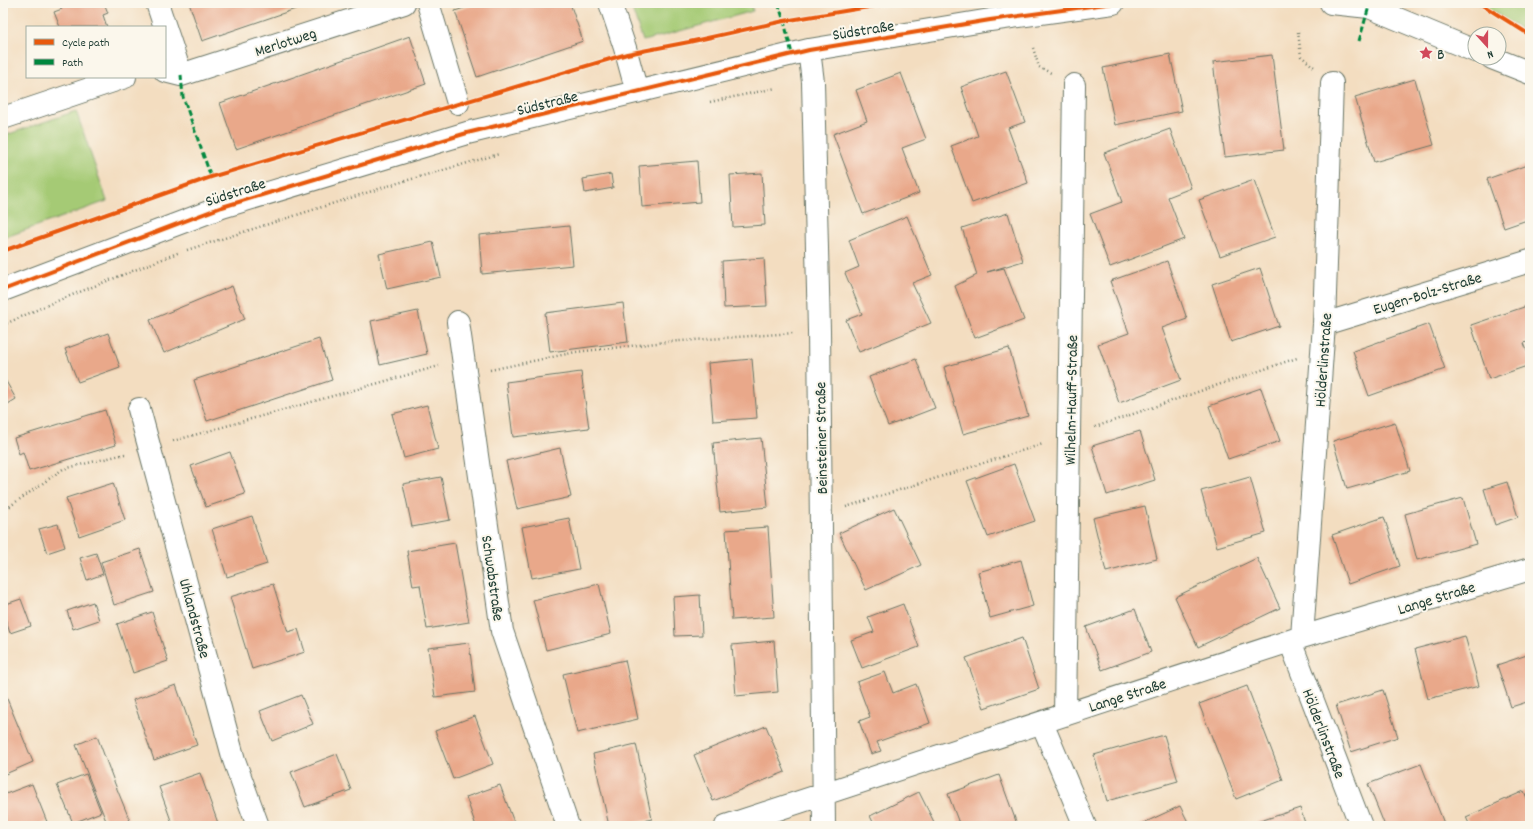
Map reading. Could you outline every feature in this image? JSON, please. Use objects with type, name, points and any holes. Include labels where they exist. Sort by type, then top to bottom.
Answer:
[{"type":"street","points":[[157,3],[162,26]]},
{"type":"street","name":"Merlotweg","points":[[173,73],[404,3]]},
{"type":"street","points":[[428,3],[458,103]]},
{"type":"street","points":[[610,3],[625,48],[637,92]]},
{"type":"street","name":"Südstraße","points":[[3,290],[222,207],[467,134],[809,50],[990,20],[1113,3]]},
{"type":"street","points":[[1331,3],[1369,7],[1467,48]]},
{"type":"street","points":[[166,42],[173,73]]},
{"type":"street","name":"Beinsteiner Straße","points":[[809,50],[813,82],[819,331],[824,826]]},
{"type":"street","points":[[1507,64],[1530,73]]},
{"type":"street","points":[[3,118],[122,78]]},
{"type":"street","name":"Hölderlinstraße","points":[[1332,83],[1323,349],[1296,639],[1360,826]]},
{"type":"street","name":"Wilhelm-Hauff-Straße","points":[[1065,715],[1074,85]]},
{"type":"street","name":"Eugen-Bolz-Straße","points":[[1324,324],[1530,261]]},
{"type":"street","name":"Schwabstraße","points":[[458,322],[502,631],[568,826]]},
{"type":"street","name":"Uhlandstraße","points":[[139,409],[234,760],[258,826]]},
{"type":"street","name":"Lange Straße","points":[[726,826],[1296,639],[1530,569]]},
{"type":"street","points":[[1042,723],[1085,826]]},
{"type":"path","points":[[1298,32],[1301,56],[1332,83]]},
{"type":"path","points":[[1033,48],[1039,67],[1074,85]]},
{"type":"path","points":[[706,103],[776,88]]},
{"type":"path","points":[[3,325],[52,302],[187,250],[392,185],[503,152]]},
{"type":"path","points":[[3,511],[63,469],[465,367],[666,342],[819,331]]},
{"type":"path","points":[[820,515],[1069,435],[1323,349]]},
{"type":"green space","points":[[630,3],[751,3],[753,11],[643,41]]},
{"type":"green space","points":[[1479,3],[1530,3],[1530,35]]},
{"type":"green space","points":[[76,111],[107,201],[3,238],[3,136]]},
{"type":"building","points":[[60,3],[104,3],[108,13],[103,15],[107,26],[60,26],[54,12],[62,9]]},
{"type":"building","points":[[189,3],[313,3],[202,41]]},
{"type":"building","points":[[479,3],[570,3],[583,41],[477,77],[455,11]]},
{"type":"building","points":[[410,36],[426,84],[236,149],[220,103]]},
{"type":"building","points":[[1170,54],[1182,111],[1115,125],[1103,68]]},
{"type":"building","points":[[1272,55],[1284,150],[1225,157],[1213,62]]},
{"type":"building","points":[[1006,71],[1025,122],[1008,128],[1028,183],[972,203],[951,146],[978,136],[961,87]]},
{"type":"building","points":[[901,73],[926,139],[902,148],[919,193],[863,214],[833,134],[867,121],[856,90]]},
{"type":"building","points":[[1415,79],[1434,145],[1374,162],[1355,97]]},
{"type":"building","points":[[1170,129],[1191,188],[1168,197],[1184,239],[1110,267],[1090,214],[1122,202],[1104,153]]},
{"type":"building","points":[[697,161],[700,202],[642,207],[639,166]]},
{"type":"building","points":[[1530,164],[1530,219],[1504,228],[1487,179]]},
{"type":"building","points":[[762,173],[765,225],[733,227],[730,175]]},
{"type":"building","points":[[611,174],[613,188],[585,193],[583,179]]},
{"type":"building","points":[[1254,180],[1275,237],[1220,256],[1199,200]]},
{"type":"building","points":[[1008,213],[1023,261],[987,272],[1004,268],[1024,320],[975,338],[955,286],[977,275],[962,228]]},
{"type":"building","points":[[907,216],[932,275],[912,283],[931,323],[859,352],[846,320],[862,314],[845,273],[859,267],[849,240]]},
{"type":"building","points":[[569,226],[573,265],[482,274],[479,235]]},
{"type":"building","points":[[433,242],[441,277],[387,289],[379,254]]},
{"type":"building","points":[[764,258],[767,306],[724,308],[722,261]]},
{"type":"building","points":[[1167,261],[1187,319],[1162,328],[1181,380],[1119,403],[1098,344],[1129,333],[1110,281]]},
{"type":"building","points":[[1260,268],[1279,326],[1231,342],[1212,284]]},
{"type":"building","points":[[232,286],[245,319],[164,353],[150,320]]},
{"type":"building","points":[[623,303],[628,342],[550,352],[545,313]]},
{"type":"building","points":[[1530,305],[1530,341],[1524,343],[1530,359],[1530,365],[1489,379],[1471,325]]},
{"type":"building","points":[[418,311],[427,354],[380,365],[371,321]]},
{"type":"building","points":[[1429,324],[1445,369],[1369,396],[1353,351]]},
{"type":"building","points":[[108,333],[120,367],[78,382],[65,349]]},
{"type":"building","points":[[319,339],[332,380],[207,421],[194,380]]},
{"type":"building","points":[[1009,348],[1028,416],[963,434],[944,367]]},
{"type":"building","points":[[752,359],[757,418],[713,421],[708,363]]},
{"type":"building","points":[[916,359],[935,408],[888,426],[869,377]]},
{"type":"building","points":[[581,372],[589,428],[513,437],[506,382]]},
{"type":"building","points":[[3,376],[16,399],[3,407]]},
{"type":"building","points":[[1261,388],[1280,441],[1228,459],[1209,406]]},
{"type":"building","points":[[427,405],[438,449],[404,458],[392,414]]},
{"type":"building","points":[[105,410],[116,445],[29,471],[23,452],[19,454],[14,438]]},
{"type":"building","points":[[1395,422],[1410,471],[1347,489],[1333,441]]},
{"type":"building","points":[[1140,431],[1155,480],[1107,495],[1092,446]]},
{"type":"building","points":[[761,438],[768,507],[720,512],[713,443]]},
{"type":"building","points":[[560,448],[571,497],[517,509],[506,461]]},
{"type":"building","points":[[230,452],[245,494],[206,507],[191,466]]},
{"type":"building","points":[[1014,464],[1035,521],[988,537],[967,481]]},
{"type":"building","points":[[441,477],[450,520],[412,527],[403,484]]},
{"type":"building","points":[[1250,477],[1266,533],[1217,547],[1201,491]]},
{"type":"building","points":[[1507,482],[1518,517],[1495,525],[1484,489]]},
{"type":"building","points":[[113,483],[125,520],[79,536],[66,498]]},
{"type":"building","points":[[1463,498],[1476,544],[1417,560],[1405,514]]},
{"type":"building","points":[[1145,506],[1157,559],[1106,572],[1093,518]]},
{"type":"building","points":[[894,508],[921,565],[866,590],[839,533]]},
{"type":"building","points":[[252,516],[267,564],[227,577],[212,529]]},
{"type":"building","points":[[1384,517],[1400,566],[1348,584],[1332,535]]},
{"type":"building","points":[[569,518],[579,569],[532,578],[522,527]]},
{"type":"building","points":[[58,524],[65,547],[47,553],[39,529]]},
{"type":"building","points":[[768,527],[774,617],[732,620],[726,530]]},
{"type":"building","points":[[455,543],[469,622],[427,629],[420,585],[413,586],[407,551]]},
{"type":"building","points":[[140,549],[154,592],[114,605],[101,562]]},
{"type":"building","points":[[96,553],[103,574],[87,580],[80,558]]},
{"type":"building","points":[[1257,558],[1280,608],[1198,647],[1175,597]]},
{"type":"building","points":[[1021,560],[1033,606],[990,618],[978,572]]},
{"type":"building","points":[[273,584],[288,632],[298,629],[305,652],[252,669],[230,597]]},
{"type":"building","points":[[599,584],[611,634],[546,650],[533,600]]},
{"type":"building","points":[[700,595],[702,635],[675,636],[673,597]]},
{"type":"building","points":[[21,599],[31,626],[10,633],[3,612],[3,605]]},
{"type":"building","points":[[93,602],[99,620],[73,629],[67,611]]},
{"type":"building","points":[[903,604],[919,647],[862,668],[851,640],[874,632],[868,617]]},
{"type":"building","points":[[1135,609],[1151,652],[1102,670],[1086,627]]},
{"type":"building","points":[[152,612],[168,661],[133,673],[117,624]]},
{"type":"building","points":[[1465,636],[1479,686],[1428,699],[1415,649]]},
{"type":"building","points":[[1022,638],[1039,689],[984,708],[966,658]]},
{"type":"building","points":[[774,641],[778,692],[736,696],[732,645]]},
{"type":"building","points":[[469,643],[475,692],[435,697],[428,648]]},
{"type":"building","points":[[1530,654],[1530,701],[1511,707],[1497,665]]},
{"type":"building","points":[[625,660],[638,719],[577,733],[563,674]]},
{"type":"building","points":[[885,672],[893,693],[916,684],[930,723],[877,742],[881,751],[871,754],[859,721],[870,717],[857,682]]},
{"type":"building","points":[[176,685],[197,745],[154,760],[133,700]]},
{"type":"building","points":[[1247,686],[1283,780],[1236,799],[1199,704]]},
{"type":"building","points":[[3,689],[33,762],[3,775]]},
{"type":"building","points":[[1383,690],[1398,737],[1351,752],[1336,705]]},
{"type":"building","points":[[301,695],[313,724],[272,741],[260,711]]},
{"type":"building","points":[[475,716],[493,764],[453,779],[435,731]]},
{"type":"building","points":[[766,726],[785,772],[713,801],[694,755]]},
{"type":"building","points":[[1164,735],[1178,781],[1107,801],[1094,755]]},
{"type":"building","points":[[97,736],[132,826],[108,826],[76,745]]},
{"type":"building","points":[[636,744],[652,819],[620,826],[609,826],[593,754]]},
{"type":"building","points":[[337,754],[351,790],[305,807],[291,772]]},
{"type":"building","points":[[1421,764],[1445,826],[1385,826],[1368,784]]},
{"type":"building","points":[[200,773],[219,826],[173,826],[159,787]]},
{"type":"building","points":[[86,774],[101,812],[73,823],[57,785]]},
{"type":"building","points":[[999,775],[1017,824],[1011,826],[960,826],[948,794]]},
{"type":"building","points":[[32,784],[47,822],[35,826],[3,826],[3,795]]},
{"type":"building","points":[[500,785],[515,825],[476,826],[466,797]]},
{"type":"building","points":[[1524,791],[1530,805],[1530,826],[1470,826],[1466,817]]},
{"type":"building","points":[[919,792],[936,826],[875,826],[870,816]]},
{"type":"building","points":[[1180,806],[1190,826],[1137,826]]},
{"type":"building","points":[[1300,808],[1306,826],[1245,826]]},
{"type":"marked path","points":[[778,3],[792,54]]},
{"type":"marked path","points":[[1359,41],[1370,3]]},
{"type":"marked path","points":[[181,75],[183,97],[211,177]]},
{"type":"cycle path","points":[[3,251],[211,177],[627,54],[784,21],[893,3]]},
{"type":"cycle path","points":[[3,290],[222,207],[467,133],[809,50],[990,20],[1113,3]]},
{"type":"cycle path","points":[[1479,3],[1530,35]]},
{"type":"place","name":"B","points":[[1426,53]]}]
